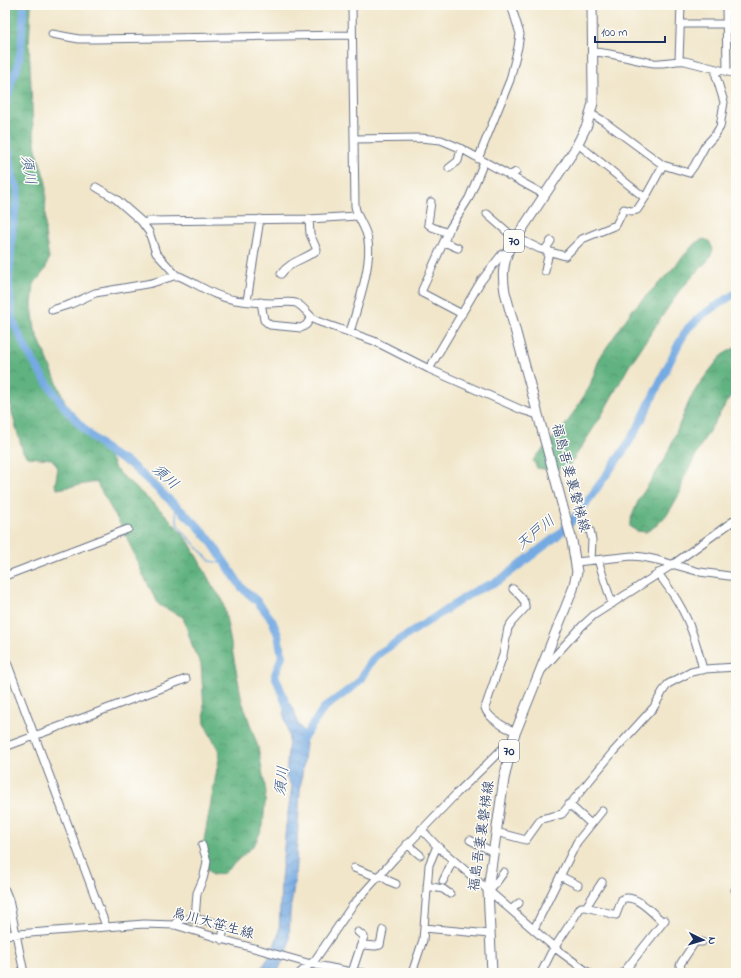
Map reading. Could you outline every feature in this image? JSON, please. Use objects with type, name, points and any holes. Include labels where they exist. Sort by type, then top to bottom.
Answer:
[{"type":"main road","name":"福島吾妻裏磐梯線","points":[[492,973],[489,890],[504,779],[516,730],[573,589],[576,576],[576,562],[572,541],[504,285],[503,267],[516,237],[578,144],[588,125],[591,114],[593,89],[592,5]]},
{"type":"street","points":[[350,332],[365,279],[369,251],[367,237],[355,206],[352,5]]},
{"type":"street","points":[[462,314],[422,293],[444,242],[456,218],[469,198],[510,80],[520,34],[512,5]]},
{"type":"street","points":[[679,60],[682,5]]},
{"type":"street","points":[[726,5],[727,72]]},
{"type":"street","points":[[681,24],[726,24]]},
{"type":"street","points":[[52,34],[79,39],[352,35]]},
{"type":"street","points":[[593,52],[613,54],[654,63],[667,63],[679,60],[736,74]]},
{"type":"street","points":[[591,114],[602,120],[663,165],[688,173],[694,166],[705,146],[718,131],[723,116],[724,102],[716,76],[716,69]]},
{"type":"street","points":[[354,139],[428,138],[446,142],[545,195]]},
{"type":"street","points":[[578,144],[646,198]]},
{"type":"street","points":[[449,168],[458,161],[461,149]]},
{"type":"street","points":[[487,214],[511,235],[547,251],[565,256],[582,239],[616,225],[624,209],[635,211],[646,198],[663,165]]},
{"type":"street","points":[[509,176],[516,172]]},
{"type":"street","points":[[96,188],[116,199],[143,223],[149,232],[156,253],[177,276],[224,297],[247,301],[288,302],[297,304],[304,309],[311,318],[317,321],[374,341],[429,369],[522,410],[538,415]]},
{"type":"street","points":[[430,202],[428,224],[448,234]]},
{"type":"street","points":[[143,223],[149,221],[309,219],[358,216]]},
{"type":"street","points":[[247,301],[260,219]]},
{"type":"street","points":[[281,274],[283,270],[296,261],[317,250],[310,234],[309,219]]},
{"type":"street","points":[[545,271],[547,251],[551,241]]},
{"type":"street","points":[[444,242],[458,248]]},
{"type":"street","points":[[429,369],[478,286],[502,254],[508,253]]},
{"type":"street","points":[[52,310],[95,293],[152,284],[177,276]]},
{"type":"street","points":[[262,302],[264,320],[270,325],[301,328],[306,325],[311,318]]},
{"type":"street","points":[[539,671],[544,669],[587,621],[672,565],[736,520]]},
{"type":"street","points":[[5,576],[128,529]]},
{"type":"street","points":[[590,530],[594,560],[612,604]]},
{"type":"street","points":[[576,562],[632,556],[657,560],[700,572],[736,577]]},
{"type":"street","points":[[658,573],[684,613],[703,670]]},
{"type":"street","points":[[513,589],[522,598],[525,603],[525,608],[508,628],[503,655],[485,708],[487,713],[500,724],[510,730],[516,730]]},
{"type":"street","points":[[5,657],[106,926]]},
{"type":"street","points":[[496,832],[526,840],[541,819],[562,814],[613,752],[654,707],[666,686],[686,674],[703,670],[736,667]]},
{"type":"street","points":[[5,747],[186,679]]},
{"type":"street","points":[[300,973],[311,964],[322,951],[352,906],[407,844],[503,748],[512,742]]},
{"type":"street","points":[[569,804],[591,824]]},
{"type":"street","points":[[534,929],[577,842],[602,812]]},
{"type":"street","points":[[421,829],[436,846],[555,948],[589,973]]},
{"type":"street","points":[[470,840],[493,852]]},
{"type":"street","points":[[407,844],[420,855]]},
{"type":"street","points":[[195,919],[197,893],[203,879],[207,861],[202,845]]},
{"type":"street","points":[[412,973],[423,940],[429,865],[436,846]]},
{"type":"street","points":[[443,881],[453,860]]},
{"type":"street","points":[[354,868],[379,876],[396,884]]},
{"type":"street","points":[[489,890],[504,872]]},
{"type":"street","points":[[560,876],[578,884]]},
{"type":"street","points":[[586,907],[602,882]]},
{"type":"street","points":[[427,886],[443,888],[450,894]]},
{"type":"street","points":[[5,890],[9,900],[24,973]]},
{"type":"street","points":[[542,973],[579,908],[586,907],[616,916],[622,899],[627,898],[639,901],[664,921],[623,973]]},
{"type":"street","points":[[511,910],[519,903]]},
{"type":"street","points":[[174,925],[179,920],[195,919],[221,926],[224,928],[223,940]]},
{"type":"street","name":"鳥川大笹生線","points":[[5,935],[156,923],[174,925],[311,964],[364,973]]},
{"type":"street","points":[[424,928],[490,934]]},
{"type":"street","points":[[360,948],[363,945],[380,945],[383,930]]},
{"type":"street","points":[[352,972],[364,937],[358,932]]},
{"type":"street","points":[[683,973],[680,966],[681,963],[695,942],[702,942]]},
{"type":"green space","points":[[5,5],[31,5],[29,44],[33,128],[36,149],[46,183],[45,234],[49,258],[45,270],[34,284],[32,305],[35,330],[68,409],[112,461],[115,469],[167,516],[189,542],[213,587],[222,599],[242,701],[258,747],[266,792],[263,826],[255,844],[224,873],[212,875],[207,868],[203,846],[220,753],[205,725],[201,664],[194,651],[183,617],[159,605],[144,577],[123,529],[96,482],[57,489],[55,485],[58,468],[52,459],[28,457],[23,452],[5,388]]},
{"type":"green space","points":[[704,239],[709,241],[713,249],[710,258],[679,291],[629,366],[600,418],[569,466],[553,469],[537,468],[533,460],[567,423],[589,388],[600,357],[633,309],[668,274],[695,243]]},
{"type":"green space","points":[[736,347],[736,387],[703,441],[683,480],[680,493],[669,512],[657,525],[646,532],[637,531],[630,527],[630,521],[639,499],[664,461],[691,397],[722,355]]},
{"type":"water","points":[[284,696],[294,709],[297,722],[303,731],[306,744],[300,790],[295,879],[290,912],[289,947],[277,973],[258,973],[270,956],[279,933],[281,881],[286,825],[292,786],[286,777],[289,738],[284,715]]},
{"type":"waterway","name":"須川","points":[[24,5],[21,49],[17,69],[12,80],[5,109],[6,131],[13,177],[18,190],[12,234],[9,283],[12,319],[25,347],[39,371],[67,411],[110,453],[130,464],[196,524],[210,540],[242,588],[257,601],[272,620],[278,635],[282,656],[275,675],[288,709]]},
{"type":"waterway","name":"天戸川","points":[[300,743],[324,708],[354,686],[360,680],[372,660],[381,652],[475,591],[500,580],[557,536],[571,522],[626,447],[639,425],[679,343],[688,328],[702,315],[736,293]]},
{"type":"waterway","points":[[174,504],[178,526],[210,561],[226,564]]}]
